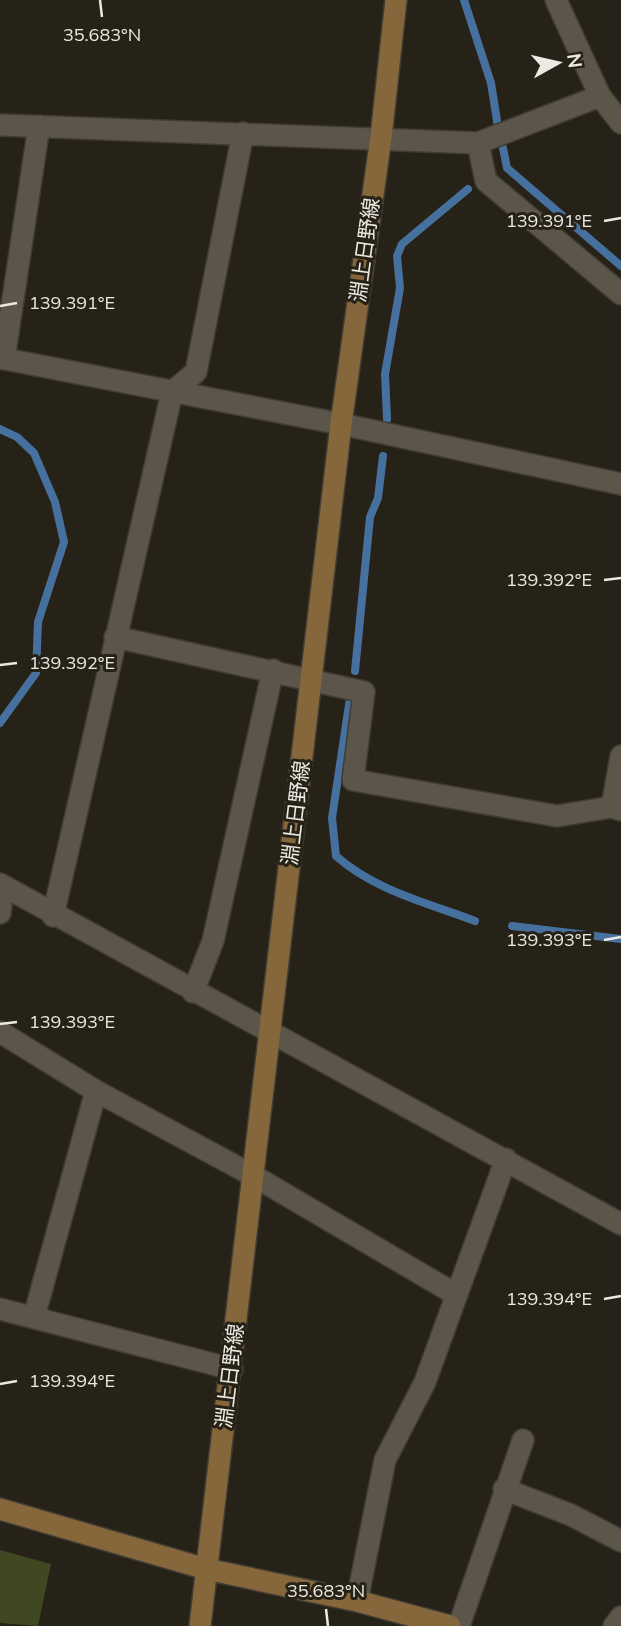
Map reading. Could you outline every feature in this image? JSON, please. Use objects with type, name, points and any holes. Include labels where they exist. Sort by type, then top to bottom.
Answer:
[{"type":"main road","name":"淵上日野線","points":[[200,1626],[341,424],[381,137],[396,0]]},
{"type":"main road","points":[[0,1509],[206,1569],[357,1601],[450,1626]]},
{"type":"street","points":[[556,0],[600,96],[621,123]]},
{"type":"street","points":[[0,125],[381,137],[478,143],[600,96]]},
{"type":"street","points":[[39,126],[2,358],[341,424],[621,484]]},
{"type":"street","points":[[53,916],[172,391],[196,372],[243,133]]},
{"type":"street","points":[[478,143],[486,181],[621,294]]},
{"type":"street","points":[[115,637],[364,692],[353,780],[557,816],[617,809],[621,756]]},
{"type":"street","points":[[193,992],[213,940],[273,670]]},
{"type":"street","points":[[0,913],[1,885],[53,916],[270,1031],[621,1224]]},
{"type":"street","points":[[0,1032],[96,1091],[254,1176],[455,1294]]},
{"type":"street","points":[[34,1317],[96,1091]]},
{"type":"street","points":[[357,1601],[385,1460],[425,1382],[506,1159]]},
{"type":"street","points":[[0,1309],[232,1369]]},
{"type":"street","points":[[459,1626],[523,1440]]},
{"type":"street","points":[[504,1489],[572,1515],[621,1541]]},
{"type":"street","points":[[614,1626],[621,1618]]},
{"type":"green space","points":[[0,1550],[51,1564],[38,1626],[0,1623]]},
{"type":"waterway","points":[[464,0],[491,83],[498,127]]},
{"type":"waterway","points":[[503,148],[507,168],[621,266]]},
{"type":"waterway","points":[[387,419],[385,374],[400,288],[397,256],[402,244],[468,189]]},
{"type":"waterway","points":[[0,429],[17,437],[34,453],[55,502],[64,542],[38,622],[36,673],[0,723]]},
{"type":"waterway","points":[[355,671],[370,517],[378,498],[383,456]]},
{"type":"waterway","points":[[350,698],[332,818],[336,856],[384,887],[475,921]]},
{"type":"waterway","points":[[512,926],[621,939]]}]
